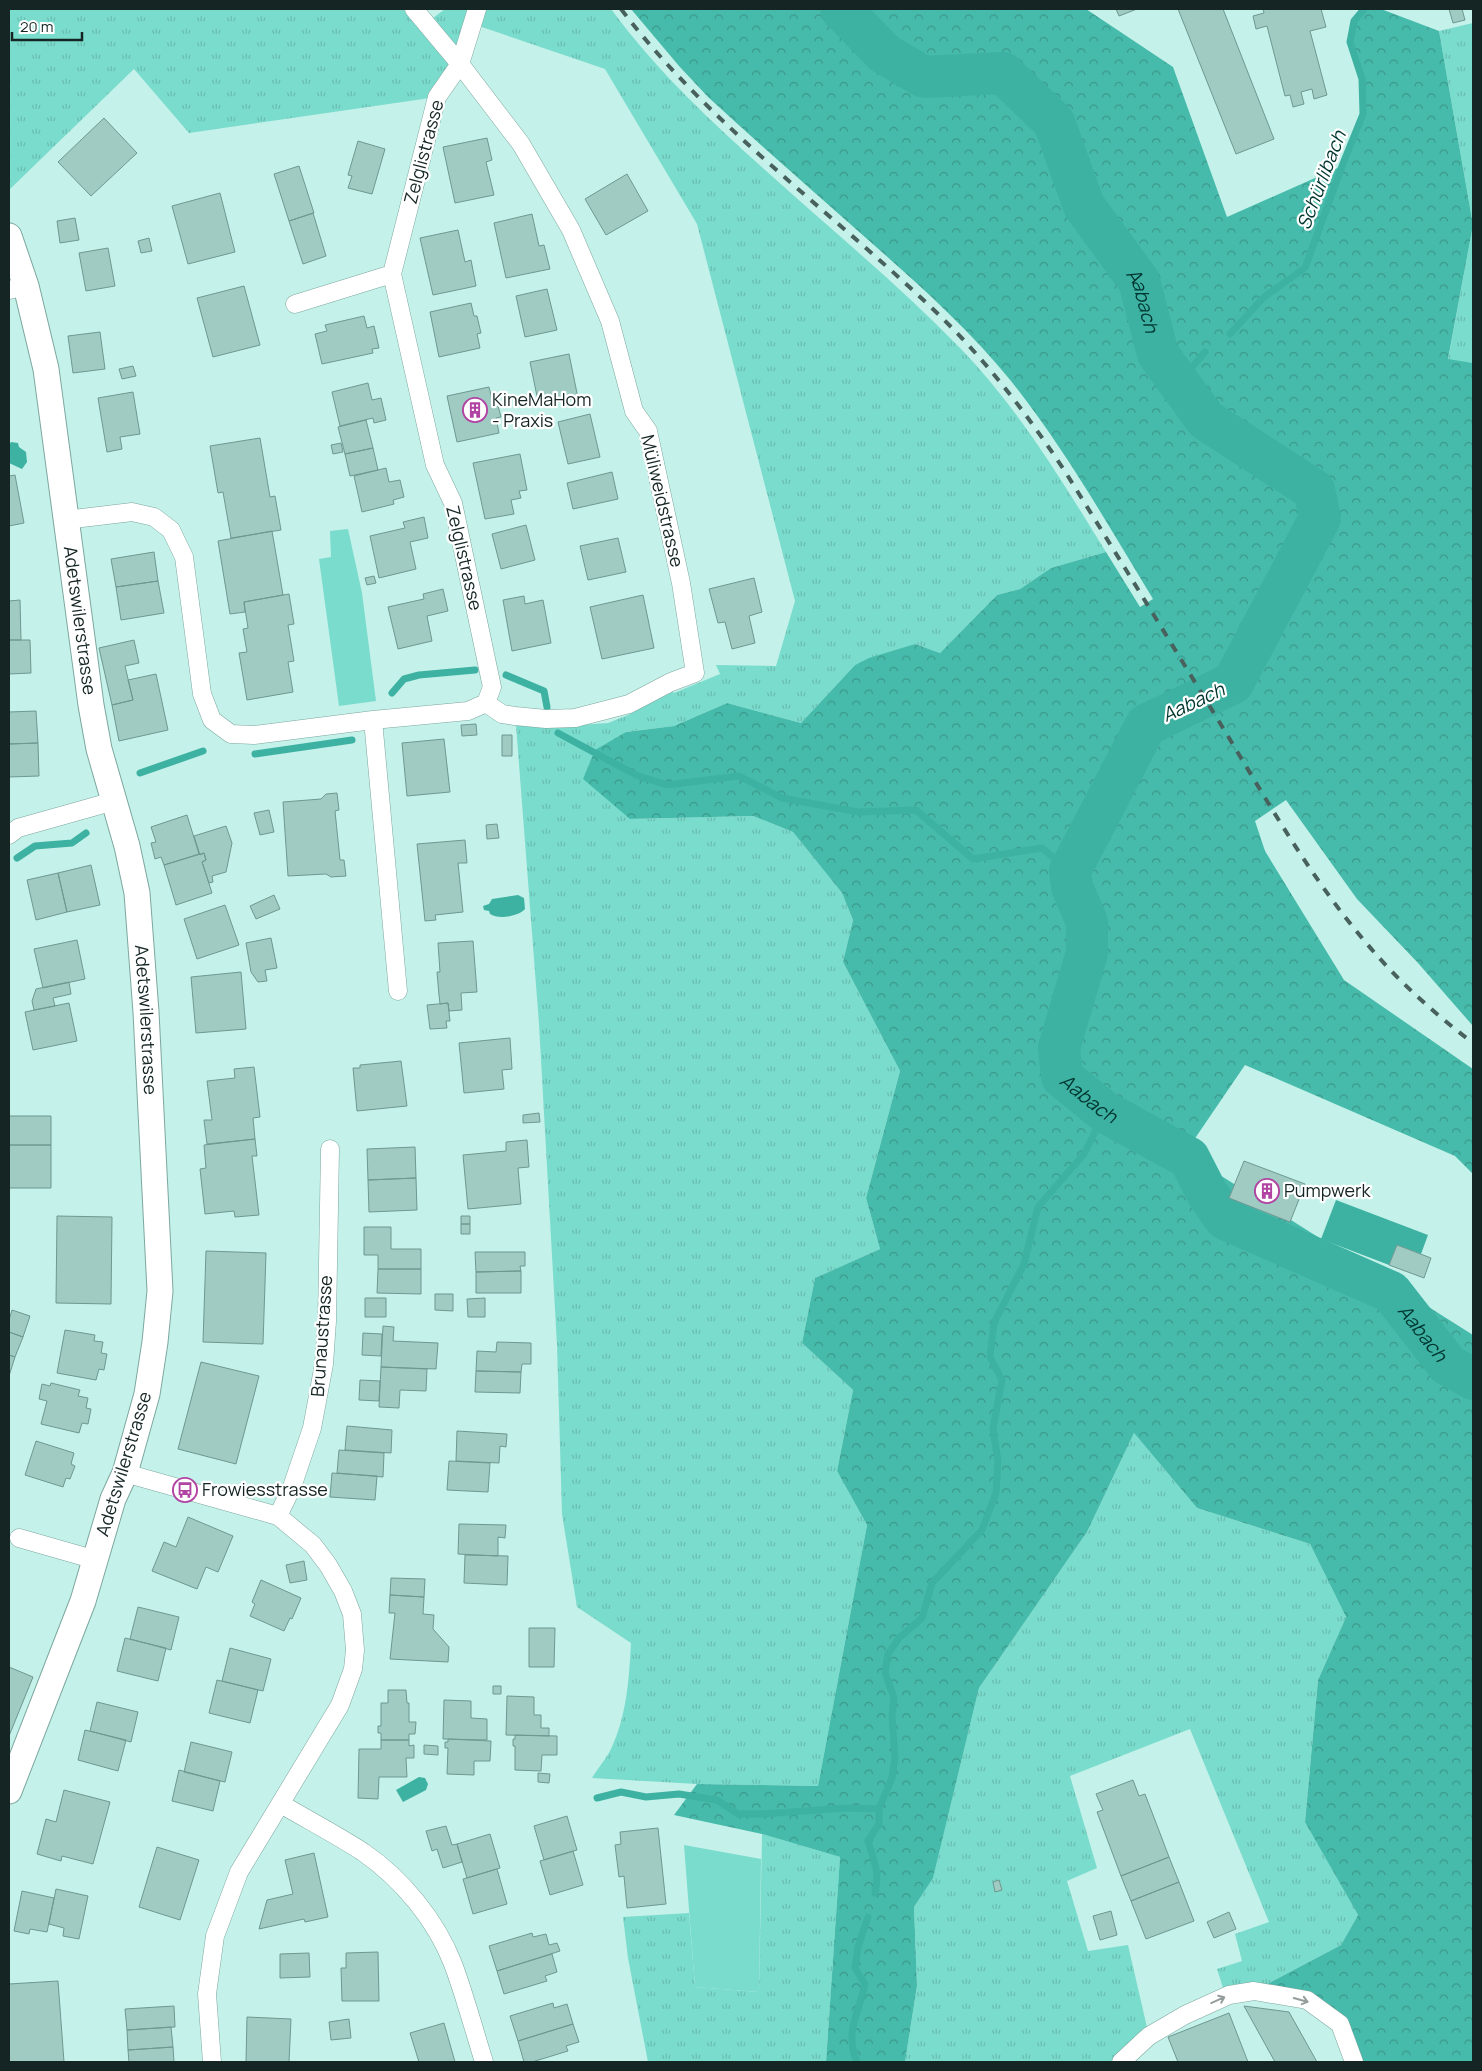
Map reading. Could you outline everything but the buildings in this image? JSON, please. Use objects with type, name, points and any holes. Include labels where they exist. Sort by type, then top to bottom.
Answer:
[{"type":"street","points":[[414,9],[460,64]]},
{"type":"street","name":"Zelglistrasse","points":[[476,9],[460,64],[437,97],[392,274],[435,465],[453,503],[455,512],[492,686],[486,704]]},
{"type":"street","name":"Müliweidstrasse","points":[[460,64],[520,144],[571,230],[610,321],[634,411],[648,431],[681,583],[695,673],[671,682],[629,704],[575,718],[546,719],[502,714],[486,704]]},
{"type":"street","name":"Adetswilerstrasse","points":[[9,236],[17,288],[46,370],[91,705],[99,749],[127,846],[137,893],[160,1291],[147,1394],[125,1473],[113,1499],[96,1560],[61,1659],[9,1791]]},
{"type":"street","points":[[295,304],[392,274]]},
{"type":"street","points":[[65,520],[132,512],[154,517],[171,530],[184,557],[202,694],[212,720],[231,734],[254,735],[373,720],[468,711],[486,704]]},
{"type":"street","points":[[373,720],[398,991]]},
{"type":"street","points":[[9,835],[18,828],[114,801]]},
{"type":"street","name":"Brunaustrasse","points":[[278,1516],[292,1487],[312,1428],[324,1364],[327,1321],[330,1149]]},
{"type":"street","points":[[125,1473],[278,1516],[313,1545],[335,1576],[352,1614],[355,1650],[353,1669],[340,1705],[240,1872],[215,1936],[207,1994],[212,2062]]},
{"type":"street","points":[[19,1538],[96,1560]]},
{"type":"street","points":[[281,1804],[363,1852],[390,1874],[411,1895],[434,1928],[453,1963],[484,2062]]},
{"type":"street","points":[[1121,2062],[1149,2036],[1185,2015],[1229,1995],[1254,1990],[1306,2000],[1340,2024],[1354,2062]]},
{"type":"green space","points":[[9,9],[405,9],[421,27],[445,9],[611,9],[644,50],[697,107],[911,300],[982,372],[1039,446],[1106,552],[1051,568],[1020,589],[997,595],[940,653],[915,644],[855,665],[801,723],[727,703],[674,726],[625,732],[630,819],[753,816],[793,832],[842,893],[853,920],[843,962],[900,1071],[866,1198],[880,1249],[815,1278],[802,1343],[853,1390],[837,1471],[867,1525],[818,1786],[697,1784],[592,1778],[611,1749],[621,1723],[628,1683],[631,1643],[577,1607],[562,1514],[557,1345],[539,1024],[516,725],[551,727],[608,723],[628,715],[671,690],[674,693],[720,674],[716,665],[776,666],[795,601],[697,224],[605,69],[473,24],[437,97],[189,133],[134,69],[9,190]]},
{"type":"green space","points":[[631,9],[1086,9],[1173,67],[1227,217],[1342,166],[1363,114],[1362,79],[1350,42],[1354,21],[1364,9],[1381,9],[1439,31],[1473,225],[1448,359],[1473,363],[1473,1026],[1418,963],[1357,899],[1286,800],[1255,821],[1265,851],[1344,980],[1473,1069],[1473,1174],[1455,1156],[1245,1065],[1185,1153],[1473,1335],[1473,2062],[1354,2062],[1340,2024],[1307,2000],[1254,1991],[1341,1945],[1358,1915],[1305,1822],[1318,1680],[1346,1617],[1310,1544],[1197,1508],[1134,1433],[1087,1532],[979,1688],[933,1878],[914,1907],[917,1986],[905,2062],[826,2062],[840,1857],[762,1834],[674,1815],[697,1784],[818,1786],[867,1525],[837,1471],[853,1390],[802,1343],[815,1278],[880,1249],[866,1198],[900,1071],[843,962],[853,920],[842,893],[793,832],[753,816],[630,819],[583,779],[595,750],[626,732],[674,726],[727,703],[801,723],[855,665],[869,658],[915,644],[940,653],[997,595],[1020,589],[1051,568],[1106,552],[1140,607],[1153,599],[1068,460],[1031,407],[995,361],[923,289],[708,97]]},
{"type":"green space","points":[[1473,23],[1473,225],[1439,31]]},
{"type":"green space","points":[[1473,225],[1473,363],[1448,360]]},
{"type":"green space","points":[[348,529],[362,593],[376,701],[339,706],[319,559],[331,557],[330,531]]},
{"type":"green space","points":[[1134,1433],[1197,1508],[1310,1544],[1346,1617],[1318,1680],[1305,1821],[1358,1915],[1341,1945],[1254,1991],[1226,1997],[1217,1969],[1242,1961],[1235,1934],[1269,1922],[1190,1729],[1070,1776],[1097,1868],[1067,1881],[1088,1951],[1128,1945],[1149,2036],[1121,2062],[905,2062],[917,1986],[914,1907],[933,1877],[979,1688],[1087,1532]]},
{"type":"green space","points":[[762,1834],[840,1857],[826,2062],[648,2062],[628,1958],[623,1917],[689,1913],[695,1987],[759,1992]]},
{"type":"green space","points":[[684,1845],[761,1859],[759,1992],[695,1987]]},
{"type":"shaded area","points":[[11,442],[18,443],[19,447],[26,452],[27,462],[22,469],[9,463],[9,445]]},
{"type":"shaded area","points":[[518,895],[524,898],[525,909],[518,914],[498,917],[484,910],[483,906],[489,904],[492,899]]},
{"type":"shaded area","points":[[1336,1200],[1428,1235],[1421,1254],[1397,1245],[1389,1265],[1321,1239]]},
{"type":"shaded area","points":[[419,1777],[425,1778],[428,1784],[426,1790],[403,1802],[396,1790]]},
{"type":"waterway","name":"Aabach","points":[[841,9],[885,54],[924,77],[1003,73],[1054,122],[1084,206],[1139,281],[1158,354],[1206,420],[1314,490],[1320,518],[1233,683],[1146,725],[1070,871],[1072,887],[1087,922],[1087,953],[1059,1048],[1062,1077],[1105,1112],[1189,1158],[1207,1193],[1225,1219],[1391,1292],[1448,1365],[1473,1379]]},
{"type":"waterway","name":"Schürlibach","points":[[1230,334],[1264,297],[1305,268],[1363,114],[1362,79],[1350,42],[1354,21],[1364,9]]},
{"type":"waterway","name":"Schürlibach","points":[[1179,382],[1205,352]]},
{"type":"waterway","points":[[392,693],[404,679],[419,675],[475,670]]},
{"type":"waterway","points":[[506,675],[544,691],[547,707]]},
{"type":"waterway","points":[[558,733],[638,776],[667,785],[739,776],[782,798],[858,812],[916,810],[973,859],[1042,848],[1070,871]]},
{"type":"waterway","points":[[255,754],[352,740]]},
{"type":"waterway","points":[[140,773],[203,751]]},
{"type":"waterway","points":[[17,858],[35,846],[72,843],[86,833]]},
{"type":"waterway","points":[[875,1893],[877,1873],[868,1841],[879,1824],[879,1809],[892,1778],[895,1757],[892,1716],[894,1698],[885,1672],[888,1654],[899,1638],[922,1618],[932,1583],[982,1530],[996,1493],[998,1461],[993,1429],[1002,1380],[990,1357],[994,1323],[1024,1264],[1038,1207],[1084,1154],[1105,1112]]},
{"type":"waterway","points":[[597,1798],[621,1792],[646,1797],[679,1794],[717,1800],[738,1814],[847,1808],[879,1809]]},
{"type":"waterway","points":[[857,2062],[853,2051],[852,2032],[865,1984],[855,1968],[858,1947],[868,1917]]},
{"type":"railway","points":[[621,9],[693,92],[732,130],[936,312],[989,369],[1037,430],[1066,473],[1274,812],[1328,894],[1347,920],[1392,972],[1431,1009],[1473,1043]]},
{"type":"place","name":"KineMaHom - Praxis","points":[[475,410]]},
{"type":"place","name":"Pumpwerk","points":[[1267,1191]]},
{"type":"place","name":"Frowiesstrasse","points":[[185,1490]]}]
